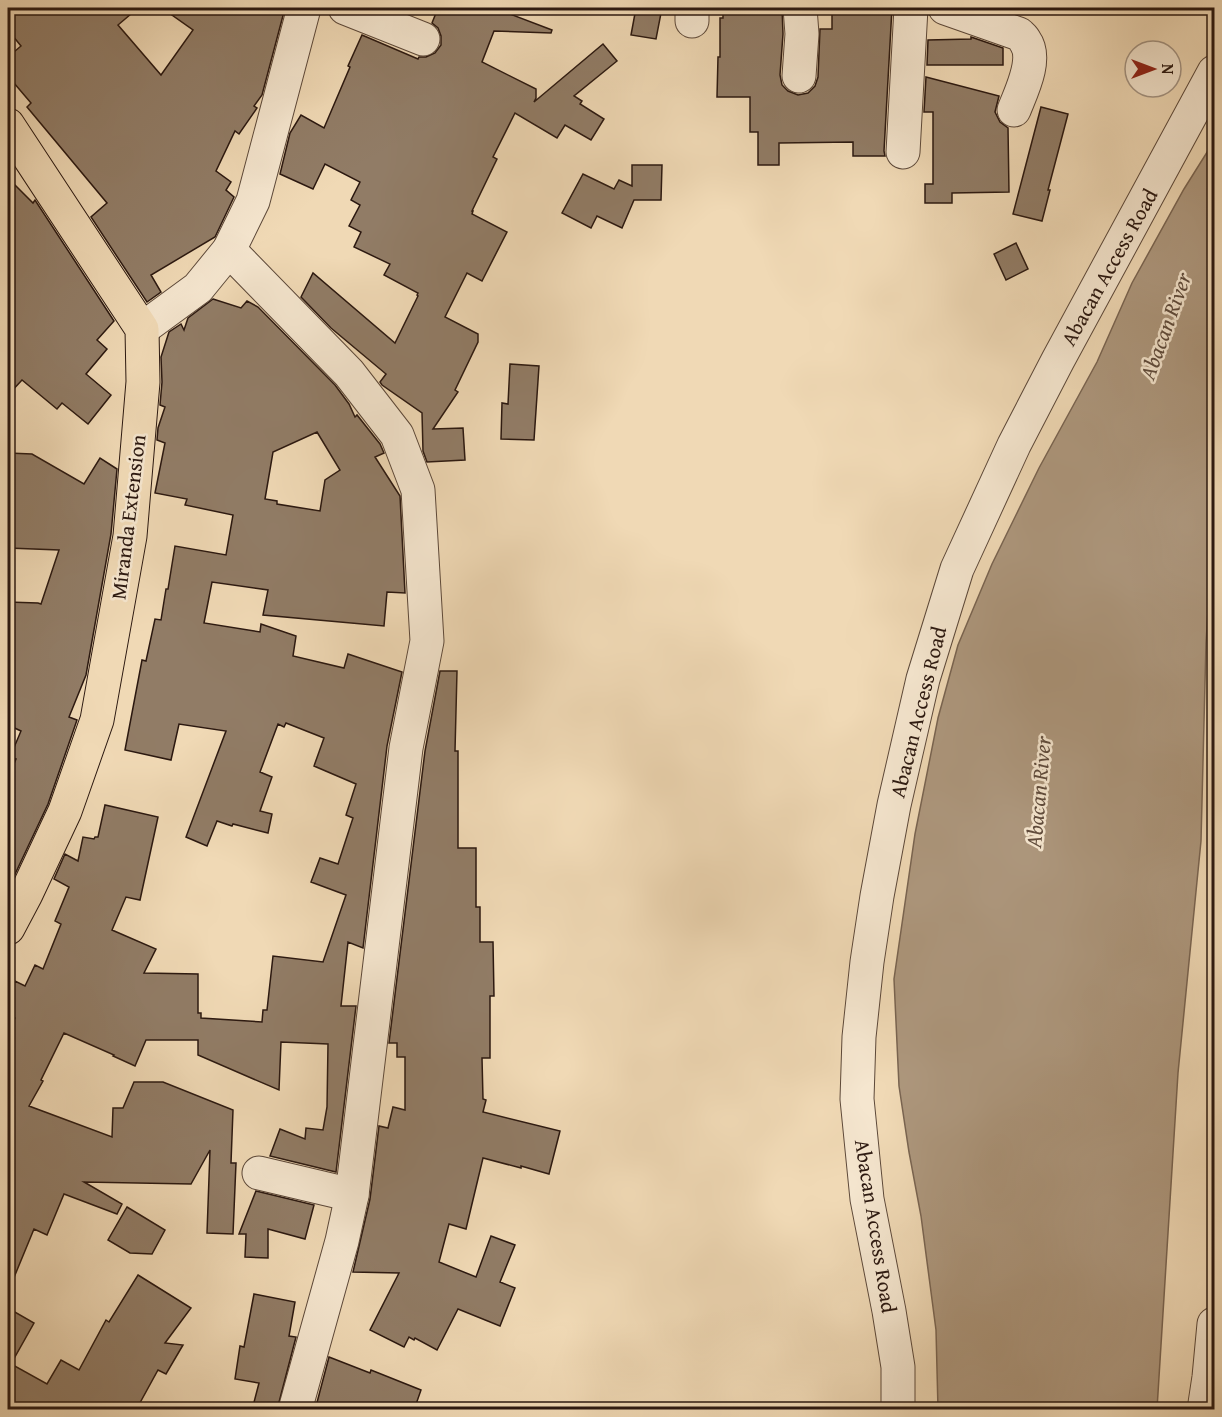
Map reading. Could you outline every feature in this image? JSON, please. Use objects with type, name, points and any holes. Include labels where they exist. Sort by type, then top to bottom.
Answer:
[{"type":"main road","points":[[8,125],[142,329]]},
{"type":"main road","name":"Miranda Extension","points":[[8,928],[65,811],[97,720],[130,536],[143,382],[142,329]]},
{"type":"street","points":[[142,329],[198,288],[229,250],[253,201],[304,8]]},
{"type":"street","points":[[345,8],[423,39]]},
{"type":"street","points":[[800,8],[802,34],[800,76]]},
{"type":"street","points":[[903,152],[911,8]]},
{"type":"street","points":[[945,8],[1018,34],[1026,42],[1030,54],[1028,75],[1014,110]]},
{"type":"street","name":"Abacan Access Road","points":[[897,1410],[898,1367],[867,1199],[857,1099],[859,1037],[877,896],[894,805],[923,679],[957,568],[1014,445],[1215,72]]},
{"type":"street","points":[[229,250],[349,373],[397,435],[418,490],[427,641],[406,748],[352,1195],[342,1241],[295,1410]]},
{"type":"street","points":[[259,1173],[352,1195]]},
{"type":"street","points":[[1204,1410],[1215,1324]]},
{"type":"water","name":"Abacan River","points":[[1214,141],[1214,515],[1206,643],[1201,841],[1178,1073],[1157,1409],[938,1409],[936,1330],[921,1216],[899,1086],[894,979],[915,834],[938,718],[958,645],[992,564],[1039,468],[1097,362],[1132,283],[1184,189]]},
{"type":"building","points":[[8,8],[138,8],[118,25],[161,75],[193,30],[162,8],[285,8],[262,95],[254,106],[257,108],[239,134],[235,131],[216,171],[231,182],[226,190],[234,197],[215,237],[151,275],[161,292],[147,302],[91,217],[107,203],[27,107],[31,103],[8,76],[8,57],[21,46],[8,30]]},
{"type":"building","points":[[438,8],[494,8],[552,30],[551,33],[494,31],[482,62],[536,89],[534,102],[603,44],[617,61],[574,96],[582,101],[580,104],[604,119],[591,140],[565,125],[557,138],[515,113],[493,157],[497,159],[472,214],[507,232],[482,281],[467,273],[445,317],[478,334],[478,342],[455,390],[458,392],[433,429],[463,428],[465,460],[427,462],[423,451],[422,413],[382,385],[380,382],[386,374],[331,328],[301,297],[313,273],[395,343],[418,293],[384,275],[390,264],[354,247],[361,232],[349,226],[360,205],[351,200],[360,182],[325,164],[313,189],[280,174],[290,133],[301,115],[324,128],[362,35],[418,59],[426,57],[435,53],[441,45],[438,28],[432,23]]},
{"type":"building","points":[[636,8],[662,8],[656,39],[631,35]]},
{"type":"building","points":[[723,8],[782,8],[780,75],[782,85],[788,91],[798,95],[808,93],[815,86],[818,77],[820,29],[832,29],[832,13],[835,13],[835,8],[892,8],[885,156],[853,156],[853,142],[779,143],[779,165],[758,165],[758,132],[750,132],[750,97],[717,97],[720,18],[723,18]]},
{"type":"building","points":[[971,37],[1003,48],[1003,65],[927,65],[928,40],[971,39]]},
{"type":"building","points":[[926,77],[999,96],[995,112],[1000,122],[1008,128],[1009,192],[952,193],[952,203],[925,203],[925,184],[933,184],[933,112],[924,112]]},
{"type":"building","points":[[1041,107],[1068,114],[1042,221],[1013,214]]},
{"type":"building","points":[[632,165],[662,165],[661,200],[634,200],[622,228],[597,216],[591,228],[562,213],[583,174],[614,189],[619,180],[632,186]]},
{"type":"building","points":[[8,178],[33,203],[35,200],[114,321],[97,340],[107,349],[86,374],[111,395],[88,424],[62,403],[57,409],[22,380],[8,395]]},
{"type":"building","points":[[1016,243],[1028,269],[1006,280],[994,254]]},
{"type":"building","points":[[213,299],[241,308],[247,301],[258,307],[335,385],[349,404],[355,417],[357,415],[380,444],[384,453],[375,457],[400,496],[405,593],[387,592],[384,626],[263,615],[268,590],[212,582],[204,623],[260,632],[261,624],[296,636],[293,656],[344,668],[348,654],[402,672],[387,746],[363,948],[348,942],[341,1006],[356,1006],[336,1172],[270,1156],[280,1129],[305,1139],[306,1128],[323,1130],[327,1107],[328,1044],[281,1042],[279,1090],[198,1055],[198,1040],[146,1040],[135,1066],[64,1033],[41,1080],[43,1081],[29,1106],[112,1137],[113,1108],[123,1108],[134,1082],[163,1082],[233,1110],[231,1163],[236,1163],[233,1234],[207,1233],[210,1150],[191,1184],[84,1182],[122,1204],[117,1214],[64,1194],[47,1235],[34,1229],[8,1292],[8,1032],[15,1018],[8,1014],[8,997],[15,981],[25,986],[35,965],[43,969],[61,924],[55,921],[69,887],[54,879],[65,854],[78,861],[83,837],[94,839],[98,837],[105,805],[158,817],[140,900],[126,897],[112,930],[156,949],[144,973],[198,974],[198,1013],[201,1013],[201,1018],[262,1022],[263,1010],[267,1010],[273,956],[323,962],[346,895],[311,882],[320,858],[338,864],[353,818],[346,815],[356,784],[314,766],[324,738],[286,723],[284,727],[278,724],[260,772],[272,777],[260,811],[272,814],[268,833],[217,821],[207,846],[186,837],[226,731],[179,724],[171,760],[125,750],[142,660],[146,661],[155,619],[161,620],[175,546],[226,555],[233,515],[185,505],[187,499],[155,493],[165,443],[157,440],[158,428],[165,407],[160,405],[161,357],[169,332],[181,324],[184,330],[188,318]],"holes":[[[317,432],[340,470],[325,480],[320,511],[277,504],[277,501],[265,499],[273,452]]]},
{"type":"building","points":[[510,364],[539,366],[534,440],[501,439],[502,403],[508,404]]},
{"type":"building","points":[[8,453],[32,454],[84,484],[100,458],[117,469],[111,534],[86,675],[69,717],[77,720],[48,804],[8,889],[8,778],[16,759],[10,757],[21,731],[8,725],[8,602],[41,604],[59,550],[8,548]]},
{"type":"building","points":[[440,671],[457,671],[455,751],[458,751],[458,848],[476,848],[476,907],[480,907],[480,942],[493,942],[494,996],[490,996],[490,1058],[482,1058],[483,1099],[486,1100],[483,1112],[560,1131],[549,1174],[483,1158],[466,1229],[449,1224],[439,1262],[476,1277],[491,1236],[515,1245],[500,1282],[515,1288],[500,1326],[458,1309],[437,1350],[409,1337],[404,1347],[370,1330],[399,1273],[353,1272],[370,1199],[379,1126],[388,1128],[393,1107],[405,1110],[405,1057],[397,1057],[397,1043],[389,1043],[425,751]]},
{"type":"building","points":[[256,1191],[314,1205],[305,1239],[268,1229],[268,1258],[245,1257],[246,1234],[239,1234]]},
{"type":"building","points":[[127,1207],[165,1230],[152,1254],[130,1253],[108,1240]]},
{"type":"building","points":[[138,1275],[191,1308],[165,1343],[183,1345],[166,1374],[158,1370],[136,1410],[8,1410],[8,1308],[34,1323],[11,1364],[47,1384],[61,1360],[79,1370],[106,1320],[109,1322]]},
{"type":"building","points":[[254,1294],[295,1302],[289,1336],[296,1337],[277,1410],[252,1410],[259,1383],[235,1379],[240,1346],[244,1347]]},
{"type":"building","points":[[329,1357],[370,1373],[371,1370],[421,1390],[414,1410],[315,1410]]}]
